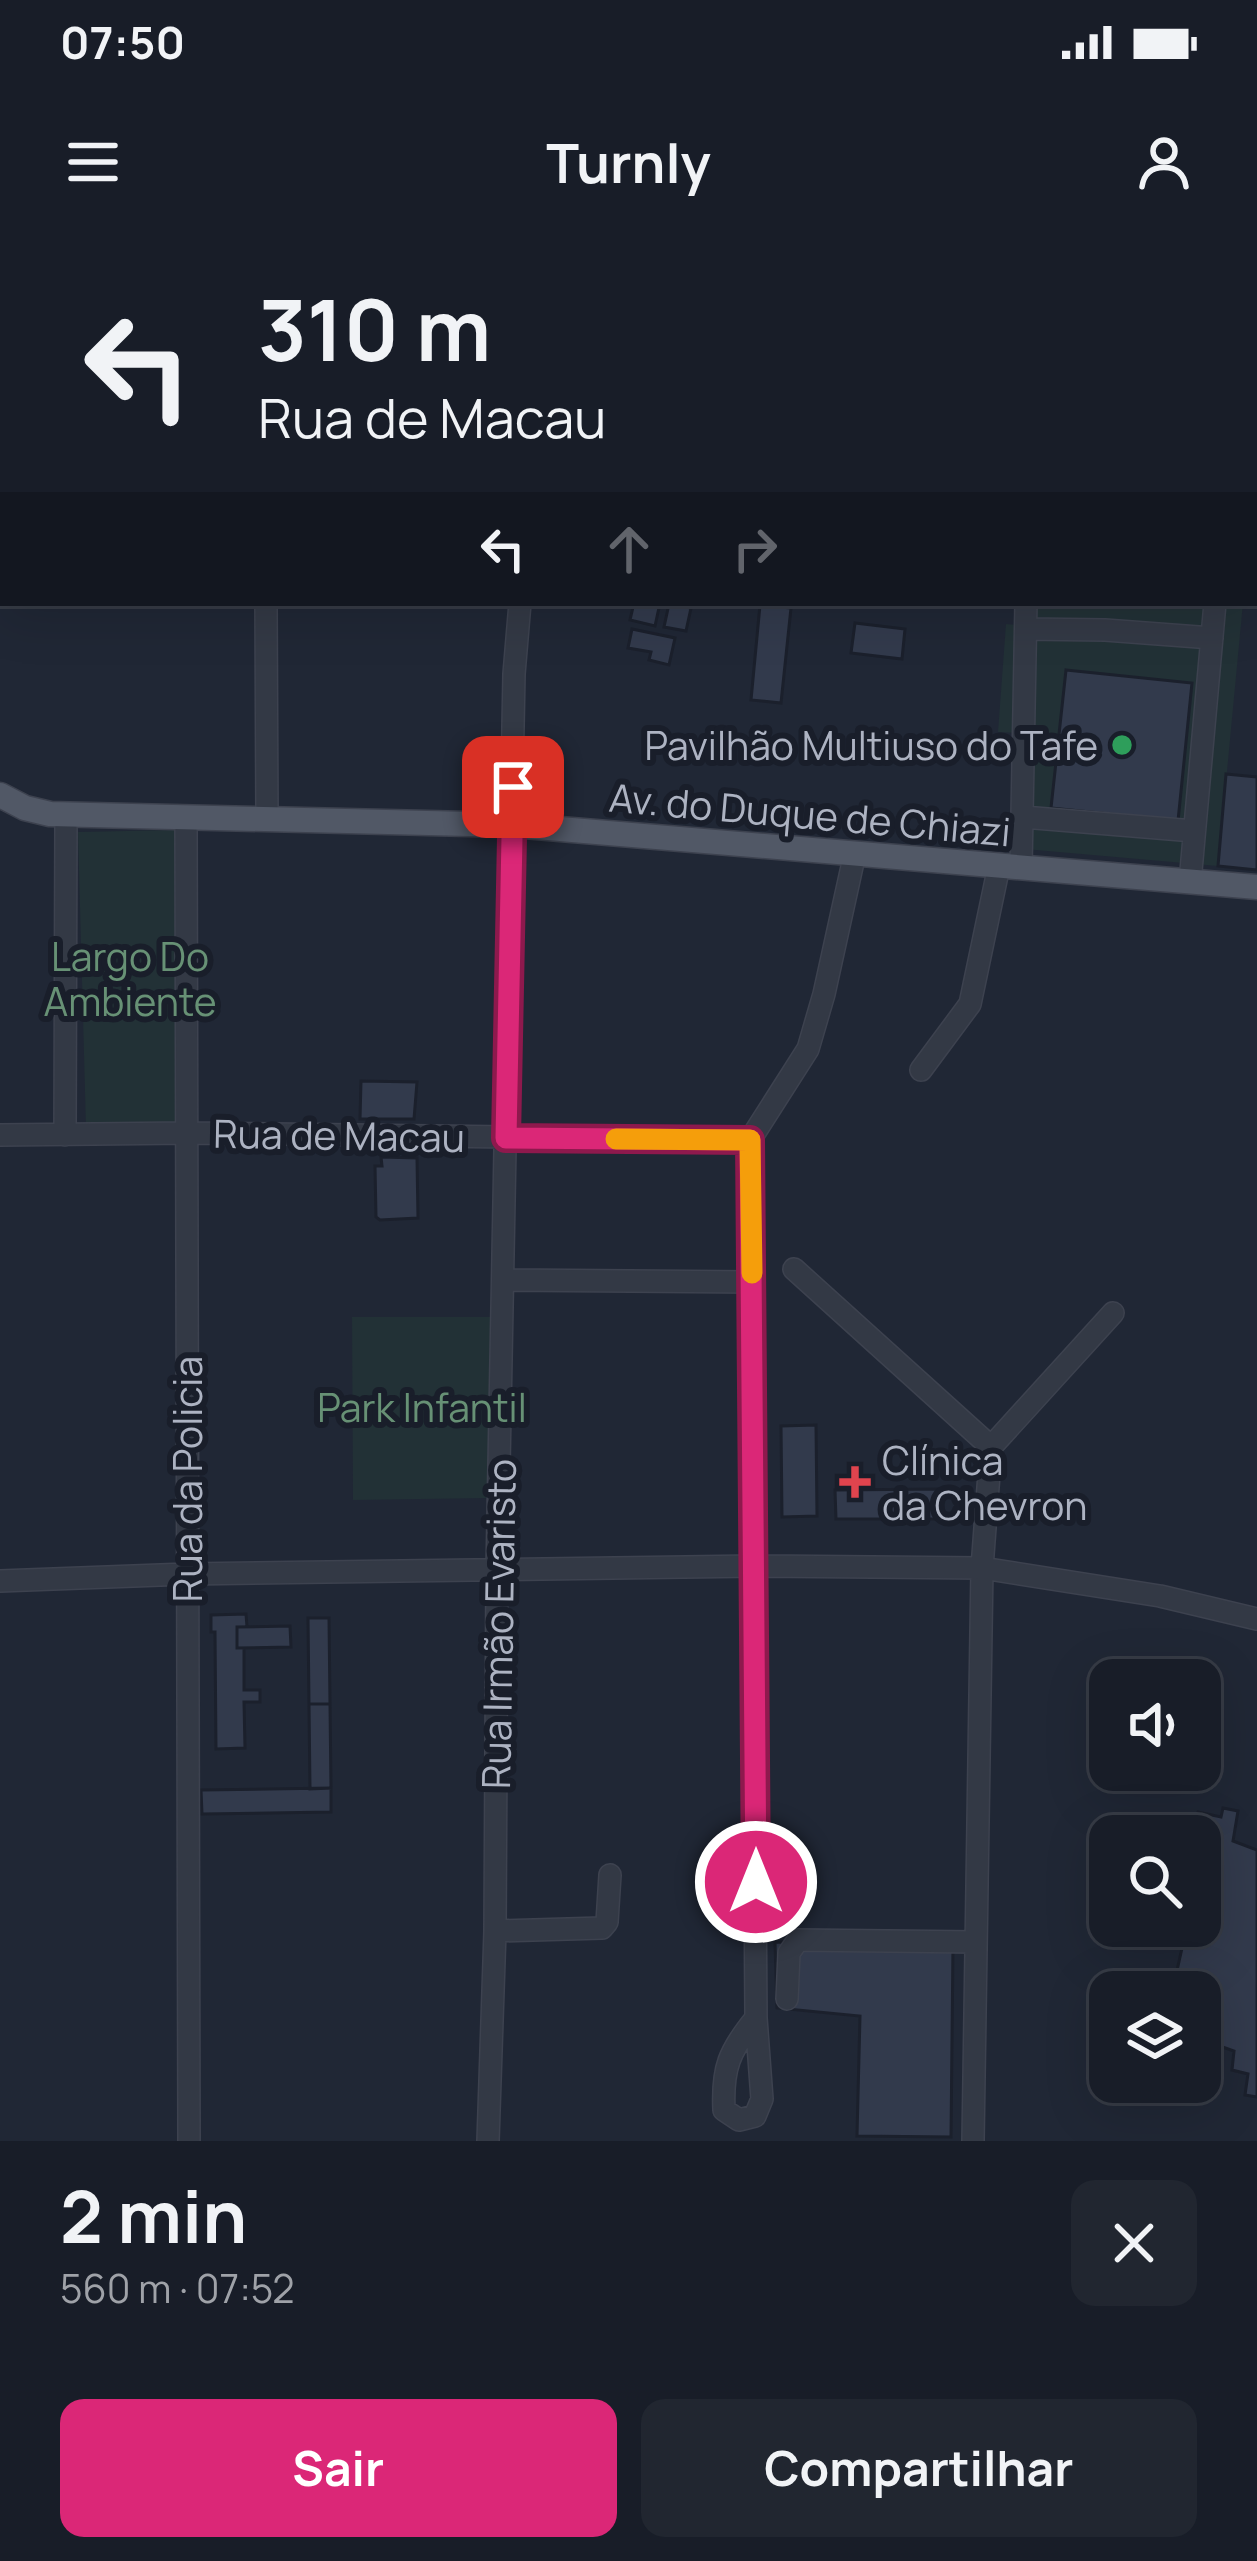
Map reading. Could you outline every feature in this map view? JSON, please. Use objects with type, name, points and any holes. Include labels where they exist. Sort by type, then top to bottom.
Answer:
[{"type":"main road","name":"Av. do Duque de Chiazi","points":[[0,795],[50,814],[512,825],[1257,887]]},
{"type":"street","points":[[266,606],[267,819]]},
{"type":"street","name":"Rua Irmão Evaristo","points":[[488,2141],[514,674],[520,606]]},
{"type":"street","points":[[921,1070],[970,1004],[1023,818],[1026,606]]},
{"type":"street","points":[[1190,882],[1215,606]]},
{"type":"street","points":[[1026,629],[1212,638]]},
{"type":"street","points":[[65,1135],[66,814]]},
{"type":"street","name":"Rua da Policia","points":[[186,817],[189,2141]]},
{"type":"street","points":[[1023,818],[1194,831]]},
{"type":"street","points":[[757,2018],[750,1140],[808,1049],[855,853]]},
{"type":"street","name":"Rua de Macau","points":[[0,1135],[750,1140]]},
{"type":"street","points":[[794,1269],[992,1447]]},
{"type":"street","points":[[504,1280],[752,1282]]},
{"type":"street","points":[[973,2141],[982,1568],[992,1447],[1113,1313]]},
{"type":"street","points":[[0,1581],[754,1566],[982,1568],[1160,1596],[1257,1618]]},
{"type":"street","points":[[495,1931],[602,1928],[607,1922],[610,1875]]},
{"type":"street","points":[[788,1999],[789,1953],[798,1940],[976,1942]]},
{"type":"green space","points":[[1019,606],[1243,606],[1218,866],[1013,848],[1019,733],[998,732],[1006,624],[1017,625]]},
{"type":"green space","name":"Largo Do Ambiente","points":[[175,830],[179,1125],[86,1128],[78,832]]},
{"type":"green space","name":"Park Infantil","points":[[352,1317],[493,1317],[489,1498],[353,1500]]},
{"type":"building","points":[[633,606],[659,606],[655,626],[630,620]]},
{"type":"building","points":[[669,606],[691,608],[686,631],[664,627]]},
{"type":"building","points":[[760,606],[791,608],[781,703],[751,700]]},
{"type":"building","points":[[855,623],[905,629],[902,659],[851,653]]},
{"type":"building","points":[[632,629],[675,638],[669,665],[649,660],[651,652],[628,648]]},
{"type":"building","name":"Pavilhão Multiuso do Tafe","points":[[1066,670],[1192,683],[1178,821],[1051,808]]},
{"type":"building","points":[[1226,774],[1257,777],[1257,870],[1218,866]]},
{"type":"building","points":[[361,1081],[417,1082],[414,1119],[360,1119]]},
{"type":"building","points":[[381,1157],[417,1158],[418,1218],[376,1217],[375,1166],[382,1166]]},
{"type":"building","points":[[816,1425],[817,1516],[782,1517],[781,1426]]},
{"type":"building","points":[[942,1489],[942,1519],[836,1519],[835,1490]]},
{"type":"building","points":[[246,1614],[247,1627],[237,1627],[237,1648],[244,1648],[244,1690],[260,1690],[260,1702],[244,1702],[245,1748],[216,1749],[211,1615]]},
{"type":"building","points":[[308,1618],[329,1618],[330,1704],[309,1704]]},
{"type":"building","points":[[290,1626],[291,1647],[237,1648],[237,1627]]},
{"type":"building","points":[[309,1704],[330,1704],[331,1788],[310,1789]]},
{"type":"building","points":[[331,1788],[331,1812],[202,1814],[201,1790]]},
{"type":"building","points":[[1223,1808],[1238,1811],[1233,1841],[1257,1850],[1257,2097],[1245,2095],[1248,2074],[1232,2070],[1234,2051],[1221,2046],[1221,1971],[1177,1971],[1182,1947],[1221,1947]]},
{"type":"building","points":[[775,1942],[953,1945],[951,2137],[857,2136],[860,2016],[777,2008]]},
{"type":"slow traffic","points":[[616,1139],[750,1140],[752,1273]]},
{"type":"place","name":"Pavilhão Multiuso do Tafe","points":[[1122,745]]},
{"type":"place","name":"Clínica da Chevron","points":[[855,1482]]},
{"type":"route","points":[[513,787],[506,1138],[750,1140],[756,1882]]}]
